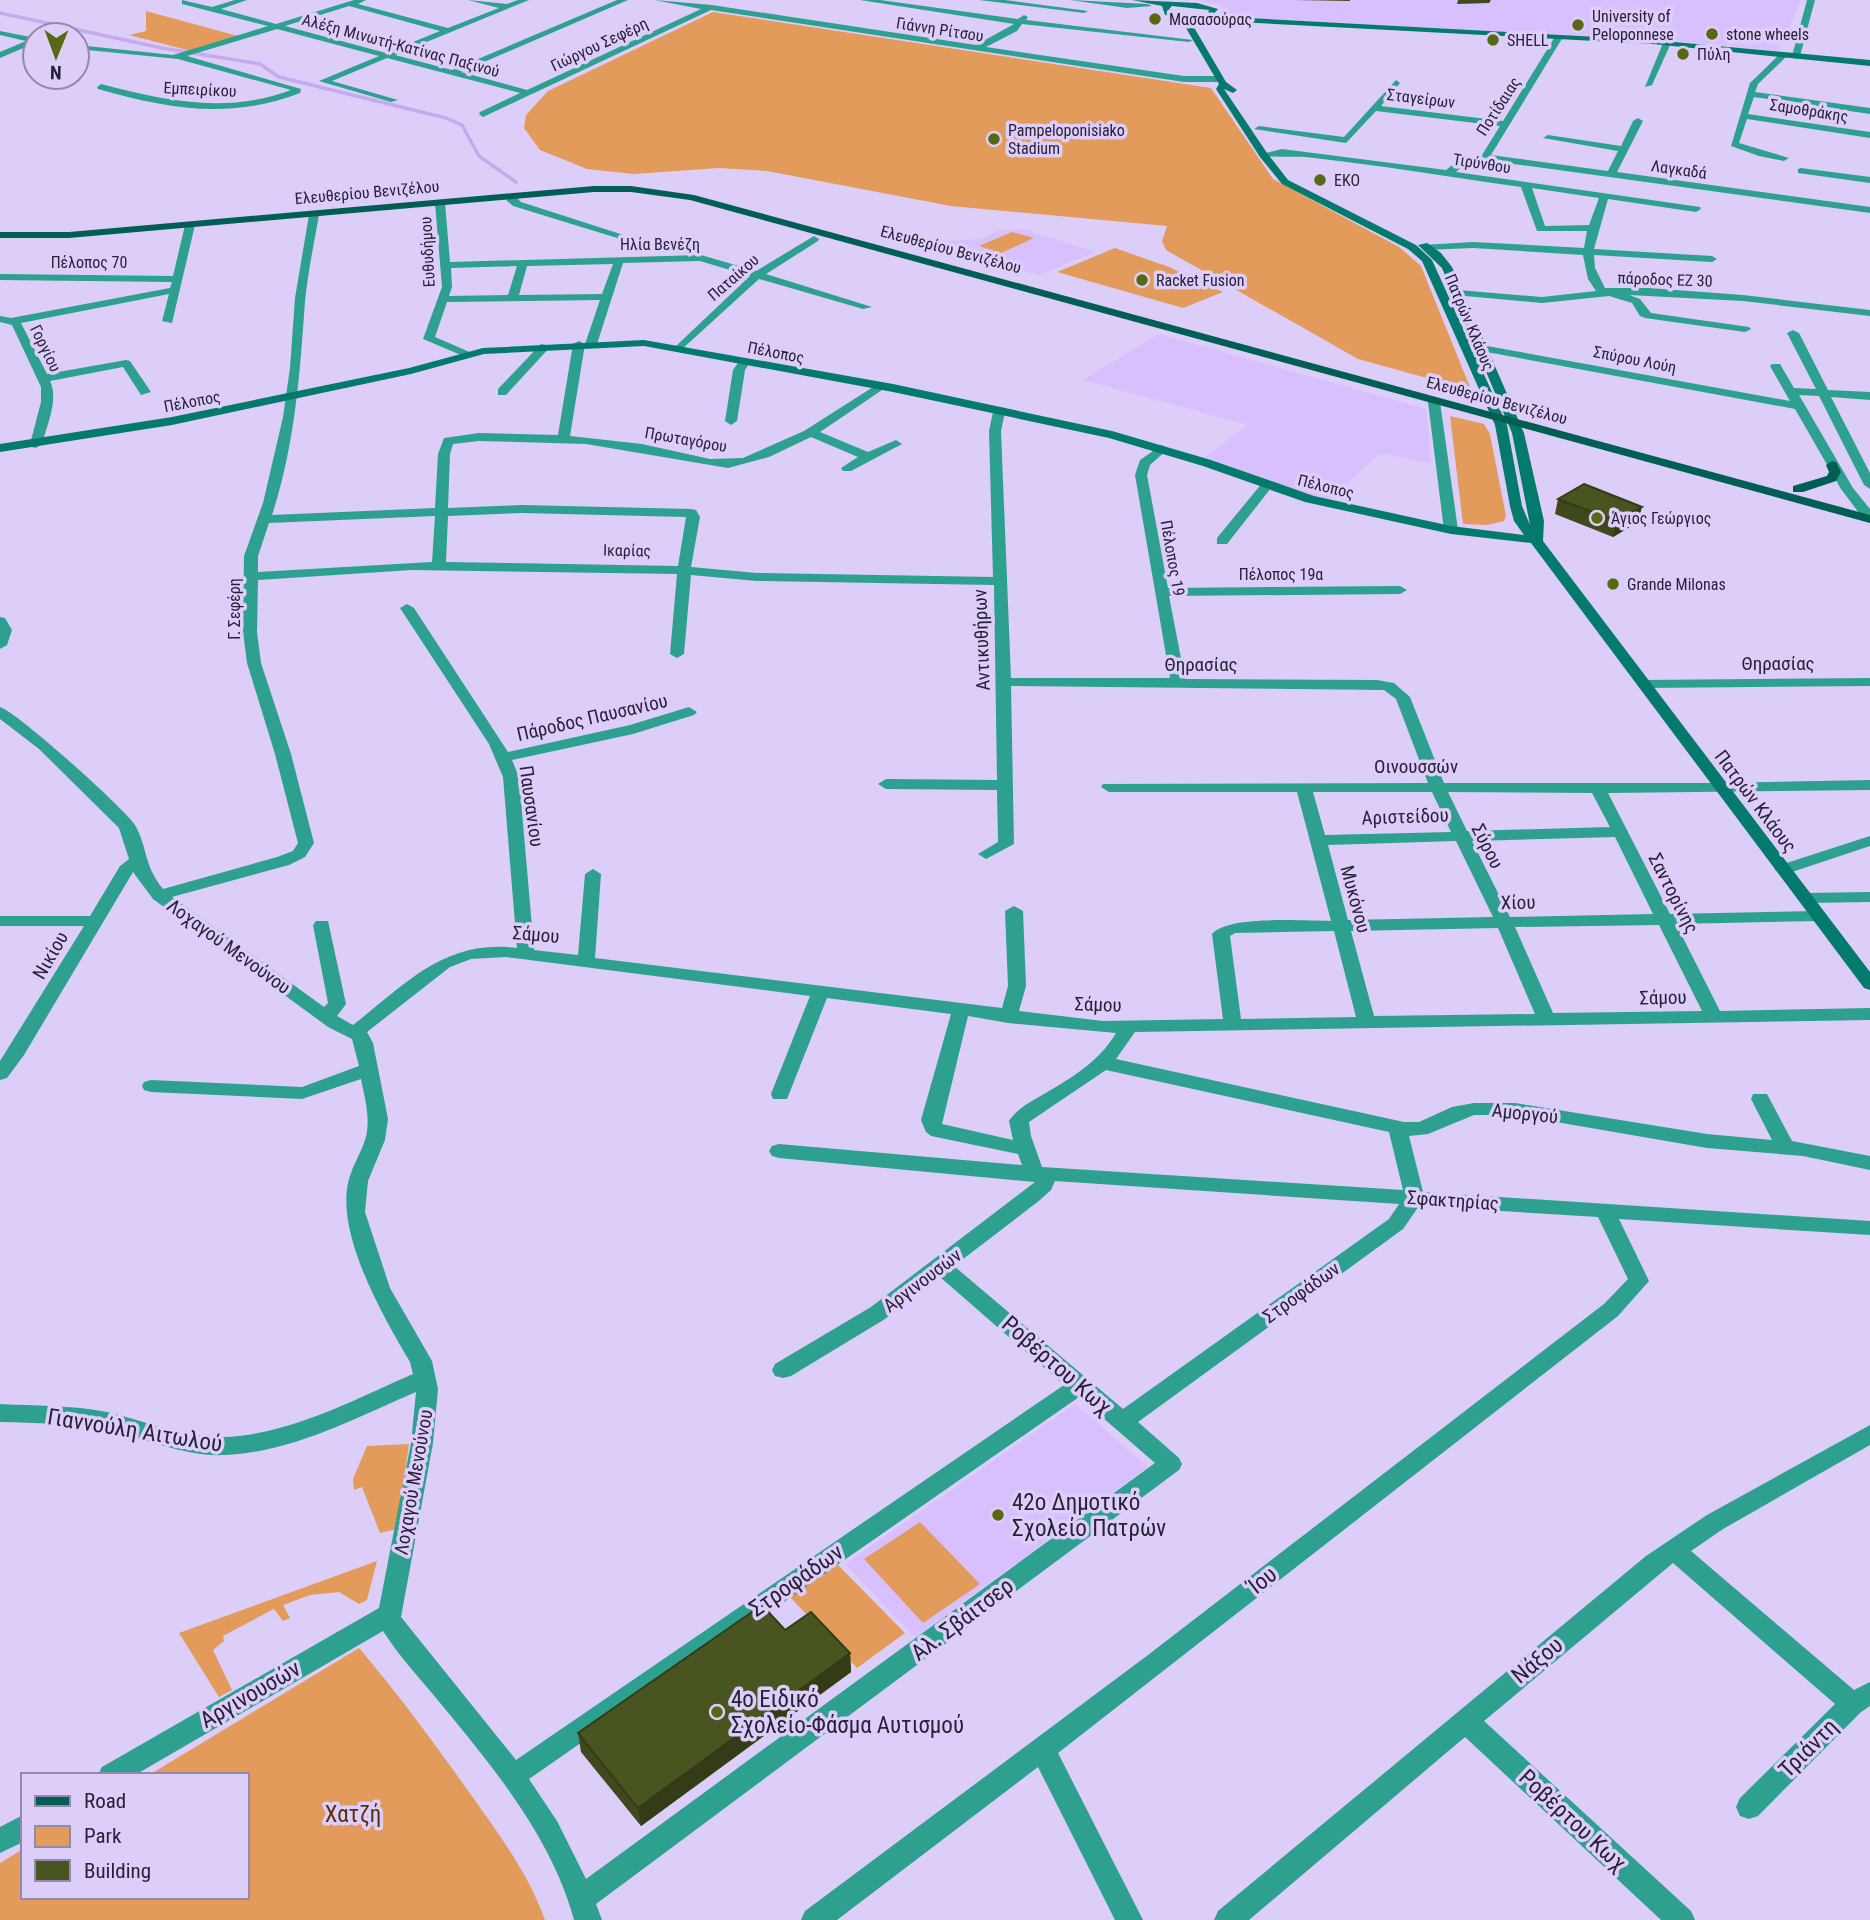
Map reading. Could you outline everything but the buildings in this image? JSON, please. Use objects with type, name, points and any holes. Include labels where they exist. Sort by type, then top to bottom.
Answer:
[{"type":"main road","points":[[1131,0],[1148,6],[1172,7],[1192,2],[1226,16],[1245,20]]},
{"type":"main road","points":[[1136,0],[1201,16],[1245,20],[1667,43],[1870,63]]},
{"type":"main road","name":"Πατρών Κλάους","points":[[1172,7],[1221,81],[1231,89],[1275,152],[1306,187],[1426,247],[1442,260],[1480,346],[1507,418],[1518,515],[1870,984]]},
{"type":"main road","points":[[1193,42],[1196,38],[1187,23],[1214,12],[1214,9]]},
{"type":"main road","name":"Πατρών Κλάους","points":[[1221,81],[1220,89],[1263,155],[1283,180],[1406,244],[1427,260],[1492,406],[1507,418]]},
{"type":"main road","name":"Ελευθερίου Βενιζέλου","points":[[0,227],[79,227],[559,184],[633,182],[668,185],[727,196],[1492,406]]},
{"type":"main road","name":"Ελευθερίου Βενιζέλου","points":[[0,235],[69,235],[594,189],[631,189],[691,197],[1434,402],[1863,506]]},
{"type":"main road","name":"Πέλοπος","points":[[0,448],[139,427],[411,371],[493,349],[644,343],[881,386],[999,412],[1162,449],[1310,499],[1451,530],[1537,540]]},
{"type":"main road","name":"Ελευθερίου Βενιζέλου","points":[[1507,418],[1870,518]]},
{"type":"main road","points":[[1798,489],[1832,478],[1835,472],[1832,465]]},
{"type":"street","points":[[13,0],[22,0]]},
{"type":"street","points":[[213,9],[243,0]]},
{"type":"street","points":[[91,49],[178,57],[362,0]]},
{"type":"street","points":[[472,0],[508,7]]},
{"type":"street","points":[[394,100],[323,81],[525,0]]},
{"type":"street","points":[[452,73],[624,0]]},
{"type":"street","name":"Γιάννη Ρίτσου","points":[[658,0],[1184,79],[1221,81]]},
{"type":"street","name":"Γιώργου Σεφέρη","points":[[483,114],[727,0]]},
{"type":"street","points":[[736,12],[749,0]]},
{"type":"street","points":[[864,0],[1193,42]]},
{"type":"street","points":[[983,0],[1084,11]]},
{"type":"street","points":[[977,48],[1014,29],[1046,0]]},
{"type":"street","points":[[1074,0],[1148,6]]},
{"type":"street","points":[[1796,56],[1811,0]]},
{"type":"street","name":"Αλέξη Μινωτή-Κατίνας Παξινού","points":[[186,2],[385,57],[529,93]]},
{"type":"street","points":[[349,4],[449,31]]},
{"type":"street","points":[[947,12],[956,6]]},
{"type":"street","points":[[0,33],[21,37]]},
{"type":"street","name":"Ποτίδαιας","points":[[1449,173],[1463,161],[1485,157],[1559,37]]},
{"type":"street","points":[[1648,85],[1667,43]]},
{"type":"street","points":[[0,55],[21,46]]},
{"type":"street","points":[[1784,55],[1755,80],[1734,144],[1784,158]]},
{"type":"street","name":"Εμπειρίκου","points":[[101,87],[163,104],[255,106],[297,92],[297,89],[242,72],[178,57]]},
{"type":"street","name":"Σταγείρων","points":[[1259,129],[1346,139],[1396,83]]},
{"type":"street","points":[[1750,94],[1870,111]]},
{"type":"street","points":[[228,96],[255,106]]},
{"type":"street","name":"Σταγείρων","points":[[1374,108],[1505,124]]},
{"type":"street","name":"Σαμοθράκης","points":[[1744,116],[1870,135]]},
{"type":"street","points":[[1611,176],[1638,121]]},
{"type":"street","points":[[1548,138],[1624,149]]},
{"type":"street","name":"Τιρύνθου","points":[[1263,155],[1275,152],[1449,173],[1696,209]]},
{"type":"street","name":"Λαγκαδά","points":[[1485,157],[1870,210]]},
{"type":"street","points":[[1283,162],[1335,169]]},
{"type":"street","points":[[1801,171],[1870,180]]},
{"type":"street","points":[[1361,173],[1413,180]]},
{"type":"street","points":[[1525,186],[1541,229],[1592,228]]},
{"type":"street","points":[[510,196],[517,204],[631,239]]},
{"type":"street","points":[[1604,197],[1592,228],[1588,251],[1597,283],[1605,293],[1636,301],[1644,314],[1649,316],[1745,329]]},
{"type":"street","name":"Ευθυδήμου","points":[[440,202],[447,265],[444,299],[430,340],[468,355]]},
{"type":"street","name":"Γ. Σεφέρη","points":[[159,895],[284,861],[301,852],[306,843],[283,754],[254,663],[250,632],[253,548],[272,489],[292,396],[300,298],[314,215]]},
{"type":"street","points":[[168,321],[190,225]]},
{"type":"street","name":"Παταίκου","points":[[680,348],[758,274],[814,239]]},
{"type":"street","points":[[1426,247],[1451,244],[1712,259]]},
{"type":"street","name":"Ηλία Βενέζη","points":[[447,265],[705,258],[867,307]]},
{"type":"street","points":[[563,439],[585,344],[607,297],[619,260]]},
{"type":"street","points":[[513,298],[523,263]]},
{"type":"street","name":"Πέλοπος 70","points":[[0,277],[176,285]]},
{"type":"street","points":[[14,321],[176,285]]},
{"type":"street","name":"πάροδος ΕΖ 30","points":[[1458,293],[1542,300],[1649,291],[1870,313]]},
{"type":"street","points":[[444,299],[607,297]]},
{"type":"street","name":"Γοργίου","points":[[0,319],[14,321],[45,378],[47,402],[36,444]]},
{"type":"street","points":[[1793,332],[1870,485]]},
{"type":"street","name":"Σπύρου Λούη","points":[[1465,345],[1798,406]]},
{"type":"street","points":[[502,391],[545,346]]},
{"type":"street","points":[[732,421],[739,370],[744,362]]},
{"type":"street","points":[[45,378],[125,363],[145,392]]},
{"type":"street","points":[[1776,366],[1832,465],[1870,518]]},
{"type":"street","name":"Πρωταγόρου","points":[[443,511],[444,454],[450,440],[479,437],[610,442],[730,464],[766,452],[810,432],[848,411],[881,386]]},
{"type":"street","points":[[1790,391],[1870,397]]},
{"type":"street","points":[[1434,402],[1451,530]]},
{"type":"street","name":"Αντικυθήρων","points":[[986,854],[1006,845],[1004,682],[995,431],[999,412]]},
{"type":"street","points":[[810,432],[868,457]]},
{"type":"street","points":[[847,468],[896,444]]},
{"type":"street","name":"Πέλοπος 19","points":[[1162,449],[1144,463],[1141,470],[1178,683]]},
{"type":"street","points":[[1222,541],[1267,485]]},
{"type":"street","points":[[263,519],[552,508],[688,513],[693,517],[684,570],[677,654]]},
{"type":"street","points":[[439,566],[443,511]]},
{"type":"street","name":"Ικαρίας","points":[[252,576],[439,566],[684,570],[757,578],[1000,582]]},
{"type":"street","name":"Πέλοπος 19α","points":[[1162,592],[1400,590]]},
{"type":"street","name":"Παυσανίου","points":[[407,608],[504,757],[511,777],[526,954]]},
{"type":"street","points":[[0,621],[5,630],[0,645]]},
{"type":"street","name":"Θηρασίας","points":[[1004,682],[1377,684],[1396,690]]},
{"type":"street","name":"Θηρασίας","points":[[1645,684],[1870,682]]},
{"type":"street","name":"Σύρου","points":[[1396,690],[1406,702],[1437,786],[1504,923],[1547,1020]]},
{"type":"street","name":"Πάροδος Παυσανίου","points":[[504,757],[633,729],[689,712]]},
{"type":"street","name":"Λοχαγού Μενούνου","points":[[4,721],[44,746],[127,826],[144,877],[159,895],[326,1017],[354,1033],[364,1043],[377,1107],[377,1127],[375,1140],[358,1181],[355,1212],[388,1306],[413,1344],[426,1378],[427,1400],[422,1443],[389,1615]]},
{"type":"street","points":[[886,784],[1006,785]]},
{"type":"street","name":"Οινουσσών","points":[[1109,787],[1722,788],[1870,785]]},
{"type":"street","name":"Μυκόνου","points":[[1304,787],[1367,1023]]},
{"type":"street","name":"Σαντορίνης","points":[[1598,788],[1714,1017]]},
{"type":"street","name":"Αριστείδου","points":[[1318,840],[1620,832]]},
{"type":"street","points":[[1783,870],[1870,841]]},
{"type":"street","name":"Νικίου","points":[[0,1074],[9,1065],[128,867],[139,862]]},
{"type":"street","points":[[586,960],[593,874]]},
{"type":"street","points":[[1805,898],[1870,897]]},
{"type":"street","points":[[1009,1017],[1017,986],[1014,911]]},
{"type":"street","name":"Χίου","points":[[1233,1026],[1221,934],[1232,928],[1818,916]]},
{"type":"street","points":[[0,921],[94,921]]},
{"type":"street","points":[[322,925],[337,1004],[326,1017]]},
{"type":"street","name":"Σάμου","points":[[354,1033],[408,989],[454,958],[478,953],[526,954],[586,960],[1081,1026],[1233,1026],[1870,1014]]},
{"type":"street","points":[[780,1094],[821,992]]},
{"type":"street","points":[[961,1010],[931,1121],[933,1127],[938,1131],[1026,1149]]},
{"type":"street","points":[[1041,1174],[1026,1149],[1018,1126],[1021,1117],[1104,1063],[1120,1044],[1129,1027]]},
{"type":"street","name":"Αμοργού","points":[[1104,1063],[1398,1128],[1421,1129],[1459,1112],[1505,1108],[1707,1141],[1786,1148],[1870,1163]]},
{"type":"street","points":[[151,1086],[302,1093],[369,1069]]},
{"type":"street","points":[[1760,1099],[1786,1148]]},
{"type":"street","points":[[1398,1128],[1413,1198]]},
{"type":"street","name":"Σφακτηρίας","points":[[779,1150],[1041,1174],[1870,1228]]},
{"type":"street","name":"Αργινουσών","points":[[783,1370],[878,1313],[942,1266],[1044,1185],[1041,1174]]},
{"type":"street","name":"Στροφάδων","points":[[1123,1422],[1396,1224],[1413,1198]]},
{"type":"street","name":"Ίου","points":[[815,1920],[1157,1662],[1611,1310],[1637,1286],[1638,1276],[1605,1210]]},
{"type":"street","name":"Ροβέρτου Κωχ","points":[[942,1266],[1171,1464]]},
{"type":"street","name":"Γιαννούλη Αιτωλού","points":[[0,1413],[87,1418],[207,1446],[232,1446],[257,1443],[321,1422],[426,1378]]},
{"type":"street","name":"Στροφάδων","points":[[513,1776],[1080,1385]]},
{"type":"street","name":"Νάξου","points":[[1228,1920],[1631,1581],[1673,1549],[1870,1434]]},
{"type":"street","name":"Αλ. Σβάιτσερ","points":[[585,1909],[1171,1464]]},
{"type":"street","points":[[1673,1549],[1861,1699]]},
{"type":"street","points":[[389,1615],[398,1633],[513,1776],[552,1835],[585,1909]]},
{"type":"street","name":"Αργινουσών","points":[[114,1773],[389,1615]]},
{"type":"street","name":"Τριάντη","points":[[1749,1807],[1861,1699]]},
{"type":"street","name":"Ροβέρτου Κωχ","points":[[1466,1721],[1681,1920]]},
{"type":"street","points":[[1042,1748],[1129,1920]]},
{"type":"street","points":[[0,1841],[21,1828]]},
{"type":"shaded area","name":"University of Peloponnese","points":[[1197,0],[1801,0],[1779,51],[1689,42],[1254,18],[1229,15],[1220,5]]},
{"type":"shaded area","points":[[1023,229],[1095,252],[1038,275],[947,249],[948,241],[981,239],[998,230]]},
{"type":"shaded area","points":[[1159,334],[1426,409],[1431,463],[1380,453],[1330,500],[1205,457],[1248,425],[1083,380]]},
{"type":"shaded area","name":"42ο Δημοτικό Σχολείο Πατρών","points":[[1075,1404],[1148,1467],[915,1637],[845,1564]]},
{"type":"green space","points":[[146,11],[238,36],[191,51],[129,35],[146,31]]},
{"type":"green space","points":[[713,12],[1211,88],[1273,179],[1399,247],[1421,266],[1470,387],[1463,388],[1358,359],[1166,250],[1162,241],[1167,226],[951,206],[767,171],[719,168],[634,174],[587,169],[540,150],[524,128],[526,115],[548,91]]},
{"type":"green space","points":[[1012,232],[1034,238],[1001,253],[979,246]]},
{"type":"green space","name":"Racket Fusion","points":[[1115,248],[1169,267],[1223,292],[1183,308],[1057,272]]},
{"type":"green space","points":[[1450,416],[1484,424],[1490,434],[1506,516],[1504,521],[1487,525],[1463,524]]},
{"type":"green space","points":[[409,1444],[397,1529],[380,1533],[362,1487],[354,1490],[353,1479],[367,1446]]},
{"type":"green space","points":[[920,1522],[980,1584],[923,1623],[864,1559]]},
{"type":"green space","points":[[377,1561],[367,1600],[359,1604],[339,1592],[310,1595],[283,1605],[290,1618],[283,1621],[274,1609],[223,1636],[224,1641],[213,1650],[232,1690],[219,1697],[179,1633]]},
{"type":"green space","points":[[836,1563],[905,1633],[857,1668],[789,1596]]},
{"type":"green space","name":"Χατζή","points":[[359,1648],[418,1722],[514,1857],[545,1920],[0,1920],[0,1863],[21,1850],[21,1899],[248,1899],[248,1773],[152,1773]]},
{"type":"waterway","points":[[0,13],[162,48],[260,64],[279,77],[446,118],[462,125],[479,156],[516,182]]},
{"type":"place","name":"Μασασούρας","points":[[1155,19]]},
{"type":"place","name":"University of Peloponnese","points":[[1578,25]]},
{"type":"place","name":"stone wheels","points":[[1712,34]]},
{"type":"place","name":"SHELL","points":[[1493,40]]},
{"type":"place","name":"Πύλη","points":[[1683,54]]},
{"type":"place","name":"Pampeloponisiako Stadium","points":[[994,139]]},
{"type":"place","name":"EKO","points":[[1320,180]]},
{"type":"place","name":"Racket Fusion","points":[[1142,280]]},
{"type":"place","name":"Άγιος Γεώργιος","points":[[1597,518]]},
{"type":"place","name":"Grande Milonas","points":[[1613,584]]},
{"type":"place","name":"42ο Δημοτικό Σχολείο Πατρών","points":[[998,1515]]},
{"type":"place","name":"4ο Ειδικό Σχολείο-Φάσμα Αυτισμού","points":[[717,1712]]}]
